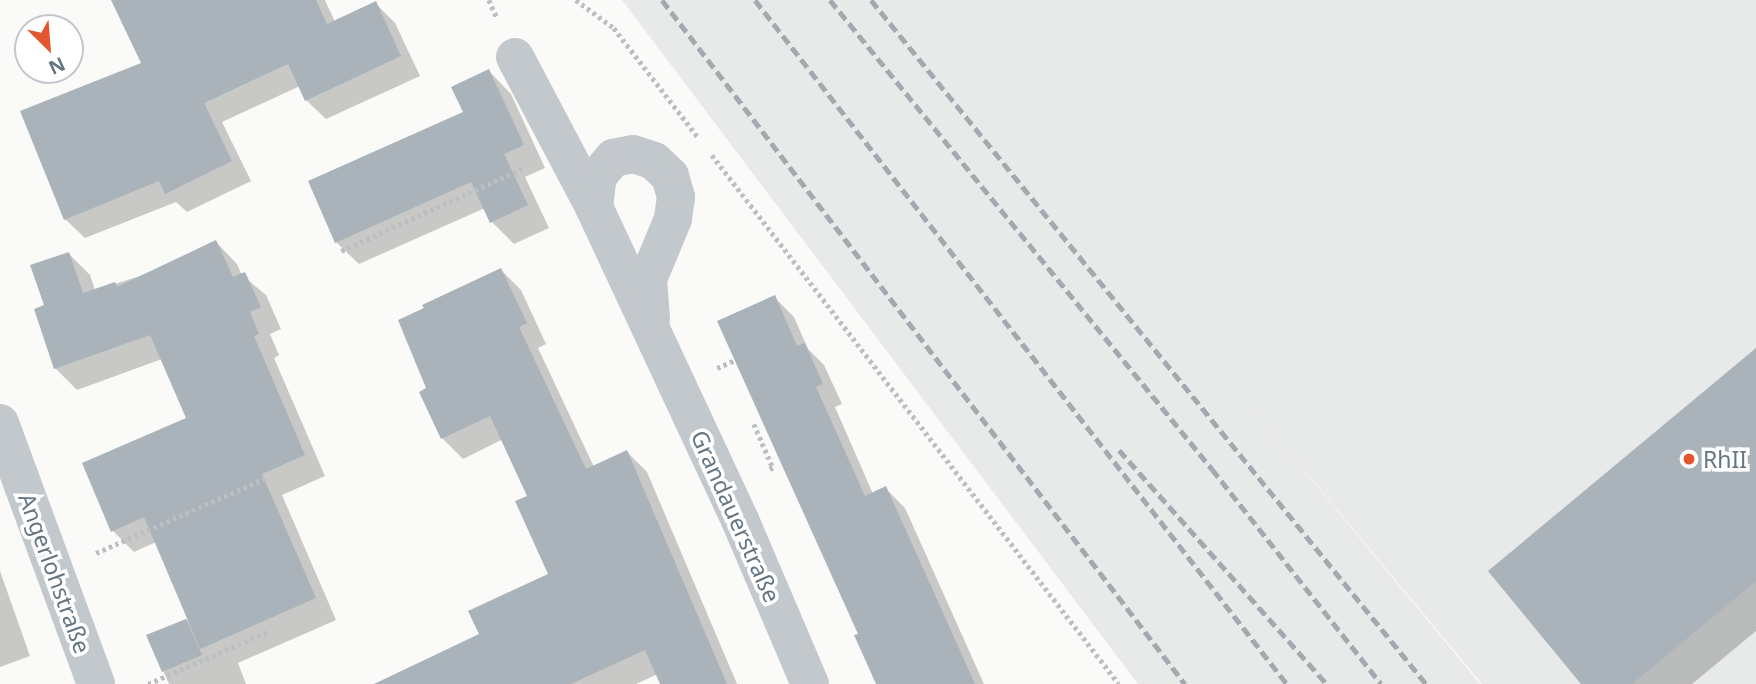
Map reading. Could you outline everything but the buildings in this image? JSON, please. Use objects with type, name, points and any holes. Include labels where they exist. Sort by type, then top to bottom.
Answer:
[{"type":"street","name":"Grandauerstraße","points":[[515,57],[594,207],[740,520],[810,684]]},
{"type":"street","name":"Grandauerstraße","points":[[594,207],[598,176],[613,158],[632,154],[654,160],[670,176],[676,197],[673,219],[648,279],[649,313],[660,348]]},
{"type":"street","name":"Angerlohstraße","points":[[0,423],[96,684]]},
{"type":"path","points":[[576,0],[614,27],[699,138]]},
{"type":"path","points":[[708,149],[1119,684]]},
{"type":"path","points":[[341,251],[525,168]]},
{"type":"path","points":[[54,571],[268,477]]},
{"type":"path","points":[[148,684],[268,631]]},
{"type":"shaded area","points":[[622,0],[1756,0],[1756,684],[1482,684],[1247,401],[1480,684],[1138,684]]},
{"type":"railway","points":[[662,0],[1185,684]]},
{"type":"railway","points":[[755,0],[1287,684]]},
{"type":"railway","points":[[830,0],[1212,469],[1381,684]]},
{"type":"railway","points":[[871,0],[1426,684]]},
{"type":"railway","points":[[1119,450],[1327,684]]},
{"type":"place","name":"RhII","points":[[1689,459]]}]
